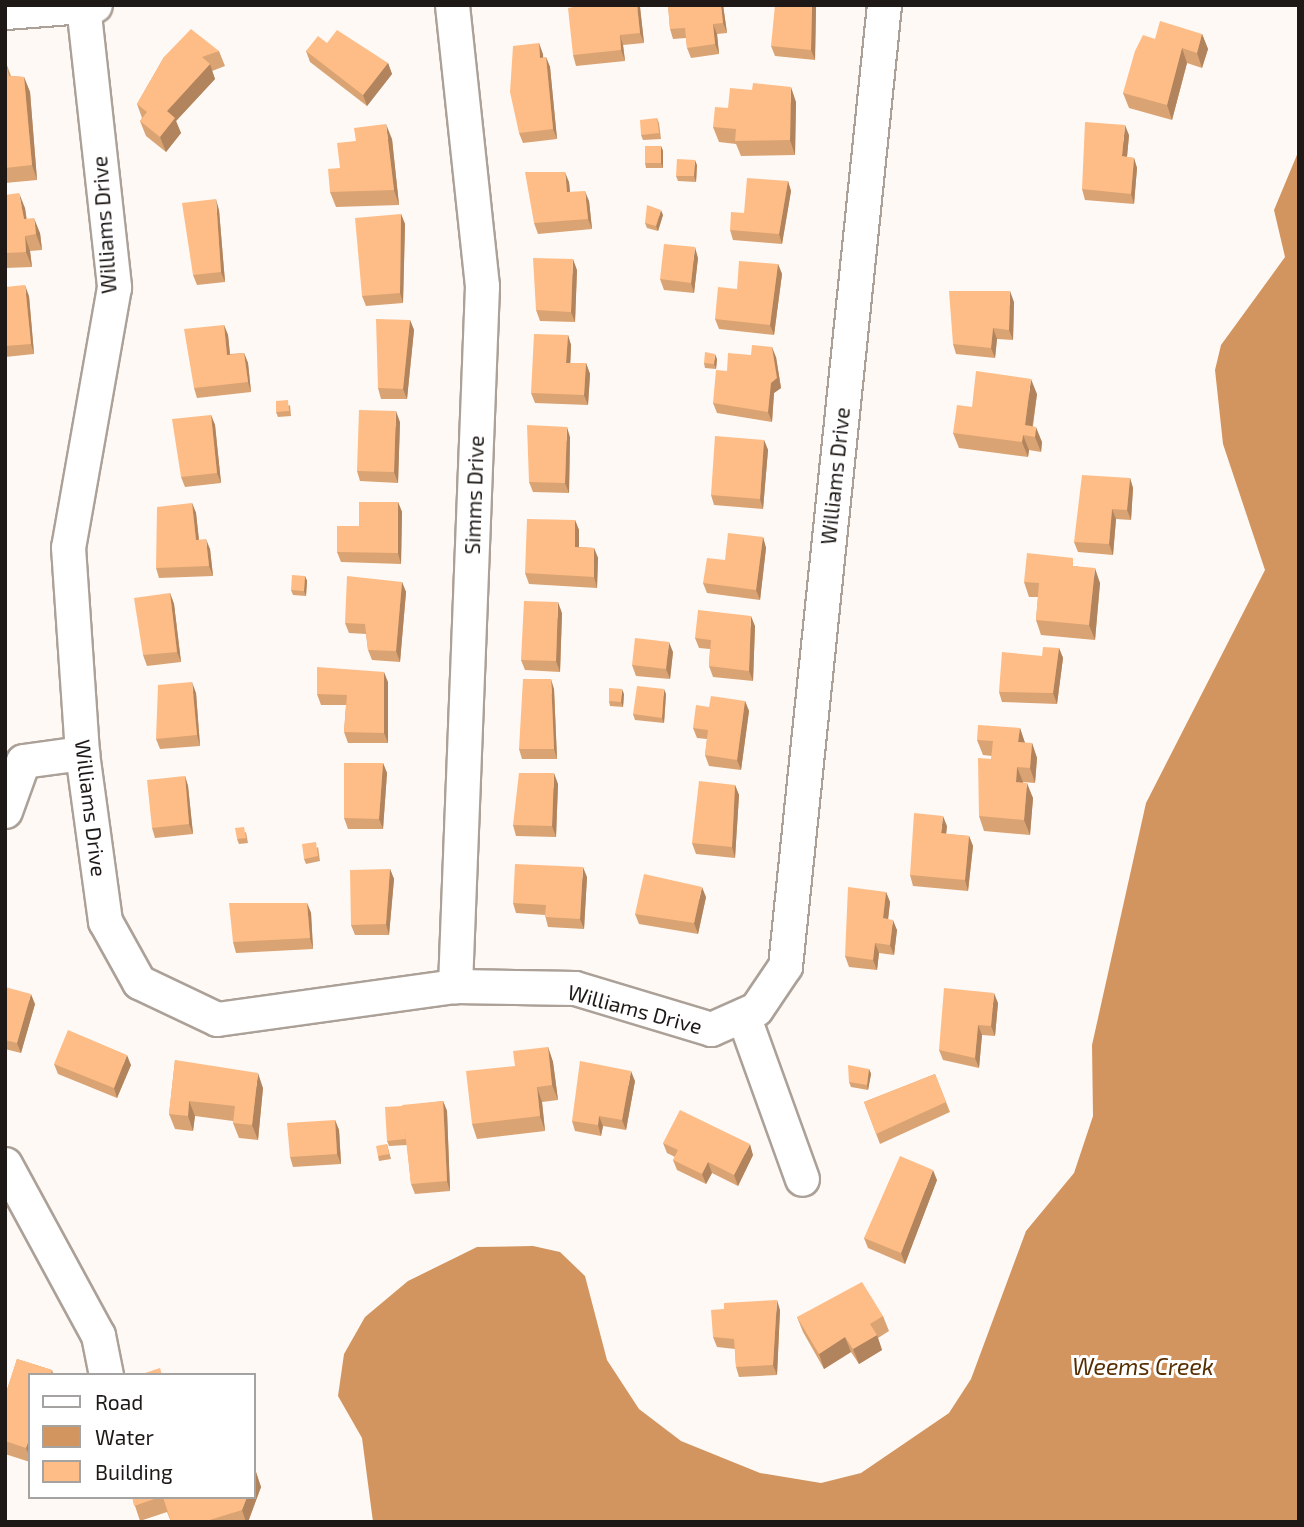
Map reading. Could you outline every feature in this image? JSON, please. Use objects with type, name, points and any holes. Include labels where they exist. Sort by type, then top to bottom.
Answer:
[{"type":"street","name":"Simms Drive","points":[[452,5],[482,286],[455,986]]},
{"type":"street","name":"Williams Drive","points":[[87,6],[114,287],[68,547],[82,753],[105,921],[139,982],[216,1018],[455,986],[575,988],[711,1029],[756,1009],[785,966],[884,5]]},
{"type":"street","points":[[5,12],[87,6]]},
{"type":"street","points":[[5,811],[23,761],[82,753]]},
{"type":"street","points":[[743,1015],[802,1179]]},
{"type":"street","points":[[5,1164],[54,1246],[98,1335],[106,1373]]},
{"type":"water","name":"Weems Creek","points":[[1299,150],[1299,1522],[373,1522],[362,1438],[338,1396],[344,1354],[365,1317],[408,1281],[477,1247],[533,1246],[560,1252],[585,1276],[607,1360],[639,1409],[681,1441],[760,1473],[821,1483],[861,1473],[949,1413],[971,1379],[1026,1231],[1074,1173],[1093,1116],[1092,1045],[1146,803],[1265,570],[1223,444],[1215,370],[1221,345],[1285,257],[1274,210]]},
{"type":"building","points":[[584,5],[637,5],[640,33],[620,35],[621,50],[573,55],[568,8]]},
{"type":"building","points":[[668,5],[721,5],[723,23],[713,24],[715,44],[687,48],[685,28],[670,29]]},
{"type":"building","points":[[775,5],[812,5],[811,50],[771,46]]},
{"type":"building","points":[[1160,21],[1202,34],[1197,53],[1182,48],[1167,105],[1123,93],[1135,51],[1143,35],[1155,39]]},
{"type":"building","points":[[191,29],[219,51],[202,57],[210,64],[167,111],[175,118],[160,137],[140,121],[147,112],[137,104],[164,57]]},
{"type":"building","points":[[337,30],[388,63],[363,95],[306,51],[318,36],[327,43]]},
{"type":"building","points":[[539,43],[540,58],[546,57],[553,129],[519,133],[510,92],[513,46]]},
{"type":"building","points":[[5,60],[9,76],[24,77],[32,165],[5,168]]},
{"type":"building","points":[[753,83],[791,87],[790,140],[735,141],[736,129],[713,127],[715,107],[728,108],[730,88],[752,90]]},
{"type":"building","points":[[657,118],[659,133],[641,135],[640,120]]},
{"type":"building","points":[[1085,122],[1125,125],[1122,156],[1134,158],[1131,194],[1082,189]]},
{"type":"building","points":[[386,124],[394,190],[330,192],[328,169],[340,168],[337,143],[356,141],[354,128]]},
{"type":"building","points":[[645,146],[661,146],[661,163],[645,163]]},
{"type":"building","points":[[677,159],[695,160],[694,176],[676,176]]},
{"type":"building","points":[[525,172],[565,172],[567,192],[585,191],[588,219],[534,223]]},
{"type":"building","points":[[747,178],[788,181],[779,234],[730,230],[731,212],[744,213]]},
{"type":"building","points":[[19,193],[24,219],[34,218],[36,234],[25,236],[26,252],[5,253],[5,195]]},
{"type":"building","points":[[216,199],[221,272],[193,275],[182,203]]},
{"type":"building","points":[[647,205],[661,210],[656,226],[645,223]]},
{"type":"building","points":[[401,214],[400,293],[362,296],[355,218]]},
{"type":"building","points":[[664,244],[695,247],[691,283],[660,279]]},
{"type":"building","points":[[533,258],[573,259],[571,312],[536,310]]},
{"type":"building","points":[[739,261],[778,264],[770,325],[715,319],[718,287],[737,289]]},
{"type":"building","points":[[25,285],[31,344],[5,346],[5,287]]},
{"type":"building","points":[[949,291],[1010,291],[1009,330],[993,328],[991,348],[953,344]]},
{"type":"building","points":[[376,319],[410,320],[403,389],[378,388]]},
{"type":"building","points":[[224,325],[227,355],[244,353],[248,382],[194,388],[184,329]]},
{"type":"building","points":[[534,334],[568,335],[566,363],[586,363],[584,395],[531,393]]},
{"type":"building","points":[[752,345],[772,347],[777,378],[771,383],[768,412],[713,403],[716,370],[727,371],[728,353],[751,355]]},
{"type":"building","points":[[705,352],[715,354],[714,364],[704,363]]},
{"type":"building","points":[[976,371],[1031,379],[1025,425],[1036,427],[1035,437],[1023,435],[1022,442],[953,433],[957,405],[972,407]]},
{"type":"building","points":[[288,400],[289,411],[276,412],[276,401]]},
{"type":"building","points":[[359,410],[396,411],[394,472],[357,471]]},
{"type":"building","points":[[211,415],[217,473],[181,477],[172,419]]},
{"type":"building","points":[[527,425],[567,427],[565,483],[529,482]]},
{"type":"building","points":[[715,436],[764,440],[760,499],[711,495]]},
{"type":"building","points":[[1082,475],[1130,478],[1127,510],[1112,509],[1109,544],[1074,542]]},
{"type":"building","points":[[359,502],[398,502],[398,553],[337,552],[337,526],[359,526]]},
{"type":"building","points":[[192,503],[196,540],[206,539],[209,566],[156,568],[157,507]]},
{"type":"building","points":[[527,519],[575,520],[575,547],[594,548],[594,577],[525,573]]},
{"type":"building","points":[[728,533],[763,537],[756,590],[703,583],[707,558],[725,560]]},
{"type":"building","points":[[1027,553],[1073,558],[1073,566],[1095,568],[1089,625],[1036,620],[1039,583],[1024,582]]},
{"type":"building","points":[[292,575],[305,576],[304,591],[291,590]]},
{"type":"building","points":[[347,576],[402,582],[396,651],[368,650],[365,624],[345,623]]},
{"type":"building","points":[[170,593],[177,652],[143,655],[134,598]]},
{"type":"building","points":[[524,601],[558,602],[556,661],[521,660]]},
{"type":"building","points":[[698,610],[751,616],[749,671],[709,666],[711,640],[695,638]]},
{"type":"building","points":[[635,638],[669,642],[666,669],[632,665]]},
{"type":"building","points":[[1043,647],[1059,648],[1053,693],[999,692],[1002,652],[1042,656]]},
{"type":"building","points":[[317,667],[384,672],[384,733],[344,732],[347,695],[317,694]]},
{"type":"building","points":[[523,679],[551,679],[554,749],[519,749]]},
{"type":"building","points":[[192,682],[197,735],[156,739],[158,685]]},
{"type":"building","points":[[637,686],[664,689],[662,718],[633,714]]},
{"type":"building","points":[[609,688],[622,689],[621,702],[609,701]]},
{"type":"building","points":[[711,696],[745,701],[737,760],[705,755],[708,730],[693,728],[696,705],[709,707]]},
{"type":"building","points":[[978,725],[1020,728],[1018,742],[1032,743],[1030,768],[1017,767],[1016,782],[1027,783],[1024,820],[979,816],[978,758],[991,759],[993,741],[977,740]]},
{"type":"building","points":[[344,763],[383,763],[379,819],[344,818]]},
{"type":"building","points":[[519,773],[554,773],[552,826],[513,825]]},
{"type":"building","points":[[185,776],[189,824],[152,828],[147,780]]},
{"type":"building","points":[[699,781],[735,785],[732,847],[692,843]]},
{"type":"building","points":[[914,813],[943,816],[941,833],[969,836],[965,880],[910,875]]},
{"type":"building","points":[[244,827],[246,838],[237,839],[235,828]]},
{"type":"building","points":[[316,842],[318,856],[304,859],[302,844]]},
{"type":"building","points":[[515,864],[583,867],[580,919],[545,917],[546,905],[513,903]]},
{"type":"building","points":[[390,869],[386,924],[351,925],[350,870]]},
{"type":"building","points":[[644,874],[702,887],[694,923],[635,914]]},
{"type":"building","points":[[848,887],[886,892],[883,918],[893,920],[890,945],[875,943],[873,960],[845,956]]},
{"type":"building","points":[[229,903],[307,903],[310,938],[233,942]]},
{"type":"building","points":[[5,987],[31,994],[17,1043],[5,1040]]},
{"type":"building","points":[[944,988],[994,993],[991,1026],[978,1025],[975,1058],[939,1050]]},
{"type":"building","points":[[68,1030],[127,1055],[114,1088],[54,1064]]},
{"type":"building","points":[[548,1047],[552,1085],[537,1087],[540,1116],[472,1124],[466,1071],[515,1066],[513,1051]]},
{"type":"building","points":[[175,1060],[258,1073],[252,1125],[233,1123],[235,1106],[189,1101],[188,1116],[169,1114]]},
{"type":"building","points":[[580,1061],[631,1071],[622,1120],[599,1116],[598,1125],[572,1121]]},
{"type":"building","points":[[848,1065],[869,1069],[867,1085],[849,1082]]},
{"type":"building","points":[[935,1074],[946,1102],[876,1134],[864,1102]]},
{"type":"building","points":[[443,1101],[447,1181],[411,1184],[402,1105]]},
{"type":"building","points":[[403,1106],[406,1139],[387,1141],[385,1107]]},
{"type":"building","points":[[680,1110],[750,1144],[734,1175],[708,1162],[702,1174],[673,1160],[678,1150],[663,1143]]},
{"type":"building","points":[[335,1120],[337,1154],[290,1157],[287,1123]]},
{"type":"building","points":[[387,1144],[389,1154],[378,1156],[376,1146]]},
{"type":"building","points":[[900,1156],[933,1170],[901,1253],[864,1238]]},
{"type":"building","points":[[862,1282],[883,1316],[870,1324],[877,1335],[853,1349],[845,1337],[819,1354],[797,1317]]},
{"type":"building","points":[[777,1300],[773,1365],[736,1367],[734,1339],[713,1337],[711,1310],[724,1309],[724,1303]]},
{"type":"building","points":[[17,1359],[52,1370],[51,1373],[28,1373],[26,1448],[5,1441],[5,1396]]},
{"type":"building","points":[[160,1368],[161,1373],[145,1373]]},
{"type":"building","points":[[132,1499],[154,1499],[134,1506]]},
{"type":"building","points":[[164,1499],[246,1499],[242,1510],[203,1522],[171,1522]]}]
